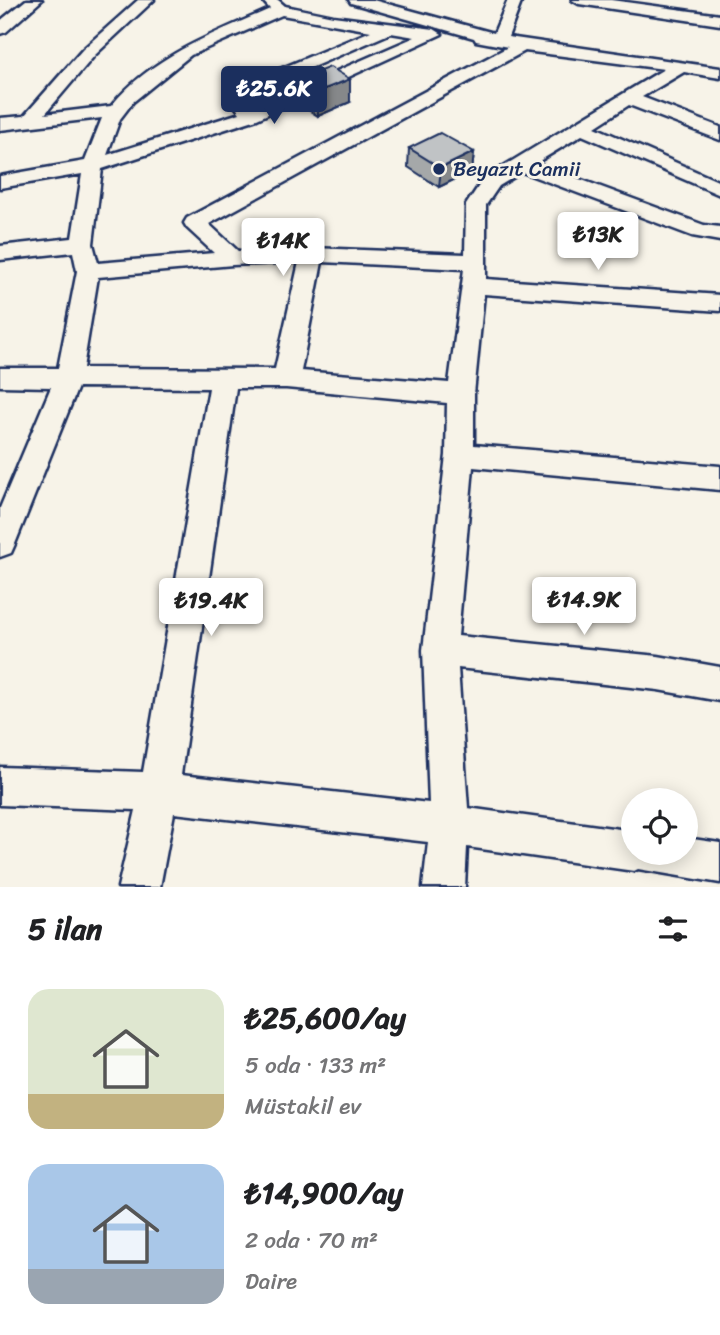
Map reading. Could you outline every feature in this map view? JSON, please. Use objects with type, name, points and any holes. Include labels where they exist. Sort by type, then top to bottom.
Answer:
[{"type":"street","points":[[0,29],[35,0]]},
{"type":"street","points":[[29,121],[89,52],[147,0]]},
{"type":"street","points":[[356,0],[397,6],[522,46],[720,73]]},
{"type":"street","points":[[499,40],[515,0]]},
{"type":"street","points":[[579,0],[720,20]]},
{"type":"street","points":[[0,544],[69,376],[88,271],[82,244],[93,166],[111,118],[127,98],[185,52],[270,3],[388,29],[499,40]]},
{"type":"street","points":[[251,115],[235,94],[388,29]]},
{"type":"street","points":[[0,182],[93,166],[251,115],[434,34]]},
{"type":"street","points":[[233,257],[195,223],[522,46]]},
{"type":"street","points":[[444,887],[449,825],[440,650],[460,455],[461,394],[474,274],[476,205],[491,182],[681,66]]},
{"type":"street","points":[[627,99],[720,134]]},
{"type":"street","points":[[0,124],[118,111]]},
{"type":"street","points":[[580,127],[720,188]]},
{"type":"street","points":[[520,164],[700,232],[720,234]]},
{"type":"street","points":[[0,253],[82,244]]},
{"type":"street","points":[[286,379],[312,255]]},
{"type":"street","points":[[88,271],[233,257],[312,255],[720,303]]},
{"type":"street","points":[[0,377],[286,379],[461,394]]},
{"type":"street","points":[[139,887],[159,792],[224,378]]},
{"type":"street","points":[[460,455],[720,478]]},
{"type":"street","points":[[440,650],[658,673],[720,684]]},
{"type":"street","points":[[0,786],[159,792],[449,825],[621,849]]},
{"type":"street","points":[[698,860],[720,863]]},
{"type":"building","points":[[330,67],[350,79],[317,92],[297,80]]},
{"type":"building","points":[[440,133],[474,152],[441,168],[409,148]]},
{"type":"place","name":"Beyazıt Camii","points":[[439,169]]}]
